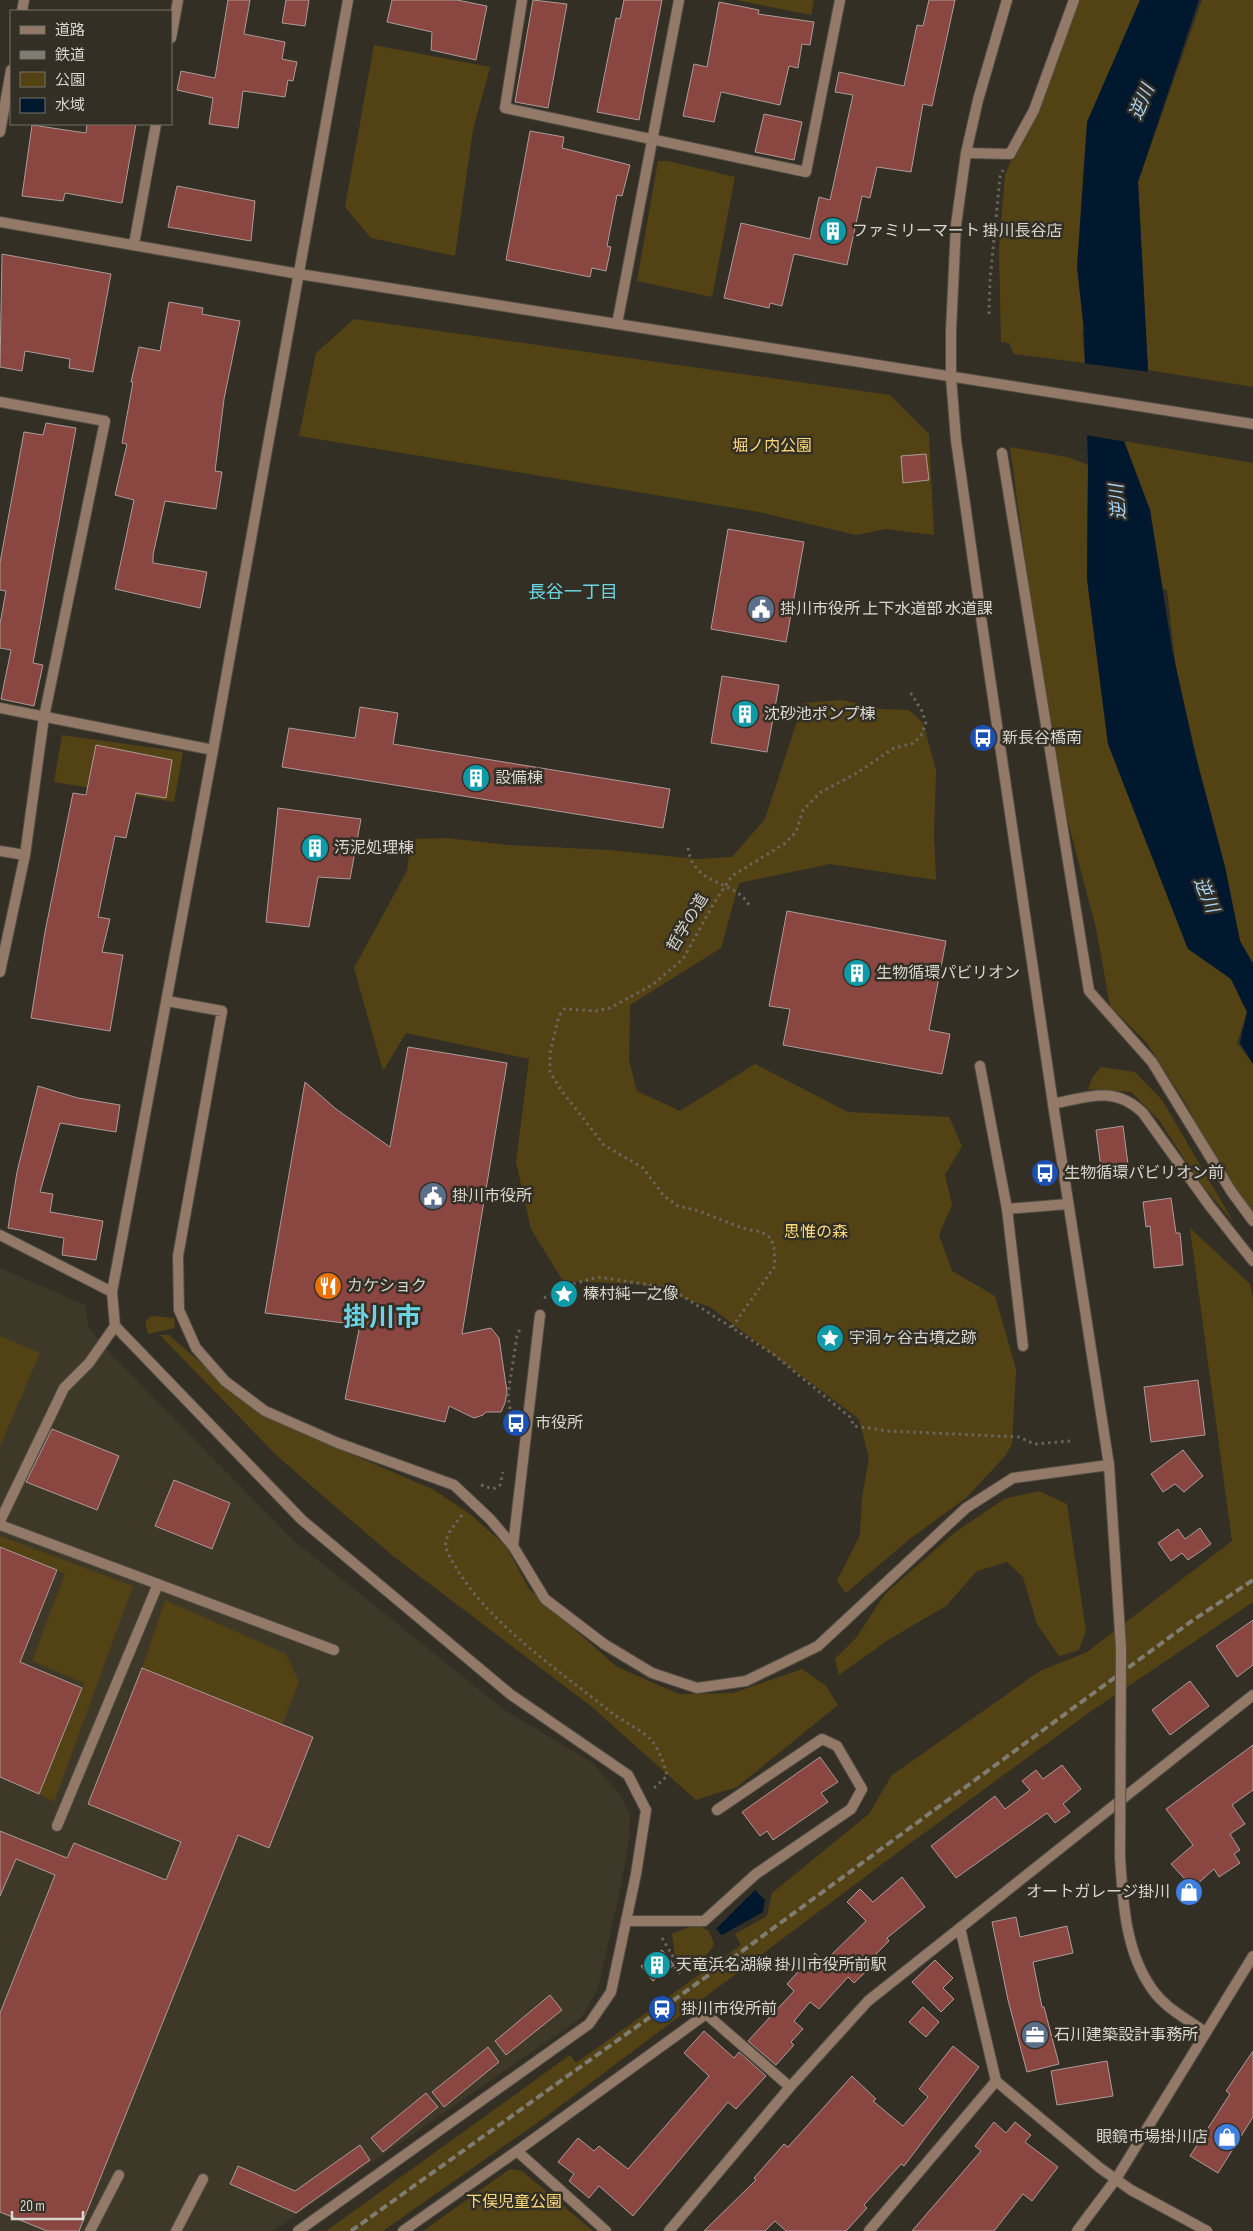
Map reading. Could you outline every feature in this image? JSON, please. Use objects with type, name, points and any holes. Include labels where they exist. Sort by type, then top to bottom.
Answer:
[{"type":"street","points":[[172,33],[178,0]]},
{"type":"street","points":[[298,2231],[589,2024],[611,1992],[646,1810],[628,1775],[510,1694],[302,1520],[115,1326],[112,1292],[213,750],[348,0]]},
{"type":"street","points":[[522,0],[505,108],[806,172],[840,0]]},
{"type":"street","points":[[618,324],[679,0]]},
{"type":"street","points":[[1007,0],[978,100],[966,153],[956,225],[950,332],[956,440],[1068,1204],[1110,1465],[1121,1648],[1120,1857],[1124,1914],[1142,1973],[1152,1990],[1171,2009],[1206,2032]]},
{"type":"street","points":[[966,153],[1010,154],[1034,110],[1074,0]]},
{"type":"street","points":[[0,132],[10,76]]},
{"type":"street","points":[[134,244],[156,125]]},
{"type":"street","points":[[0,222],[299,274],[1013,388],[1253,424]]},
{"type":"street","points":[[0,402],[105,421],[44,716],[25,855],[0,972]]},
{"type":"street","points":[[1002,452],[1089,991],[1152,1062],[1231,1191],[1253,1221]]},
{"type":"street","points":[[0,708],[213,750]]},
{"type":"street","points":[[0,851],[25,855]]},
{"type":"street","points":[[167,1001],[222,1011],[178,1256],[179,1310],[196,1348],[225,1381],[265,1412],[338,1443],[454,1485],[513,1546],[545,1599],[604,1644],[652,1673],[697,1688],[746,1681],[818,1646],[966,1508],[1014,1478],[1110,1465]]},
{"type":"street","points":[[980,1066],[1007,1209],[1023,1346]]},
{"type":"street","points":[[1053,1104],[1108,1094],[1123,1097],[1132,1102],[1143,1112],[1209,1205],[1253,1261]]},
{"type":"street","points":[[1007,1209],[1068,1204]]},
{"type":"street","points":[[0,1235],[112,1292]]},
{"type":"street","points":[[513,1546],[540,1315]]},
{"type":"street","points":[[0,1521],[64,1388],[88,1363],[115,1326]]},
{"type":"street","points":[[0,1526],[334,1650]]},
{"type":"street","points":[[57,1826],[158,1584]]},
{"type":"street","points":[[669,2231],[790,2087],[868,2001],[1253,1695]]},
{"type":"street","points":[[626,1920],[704,1921],[756,1874],[851,1809],[862,1789],[837,1746],[822,1739],[717,1810]]},
{"type":"street","points":[[960,1928],[996,2081],[1100,2168],[1131,2190],[1207,2231]]},
{"type":"street","points":[[1077,2231],[1116,2179],[1253,1956]]},
{"type":"street","points":[[403,2231],[706,2014],[790,2087]]},
{"type":"street","points":[[869,2231],[996,2081]]},
{"type":"street","points":[[517,2150],[606,2231]]},
{"type":"street","points":[[90,2231],[119,2175]]},
{"type":"street","points":[[176,2231],[203,2179]]},
{"type":"path","points":[[989,314],[990,280],[1000,177],[1010,154]]},
{"type":"path","name":"哲学の道","points":[[732,1327],[775,1266],[774,1248],[771,1238],[761,1232],[742,1228],[699,1211],[678,1206],[664,1196],[643,1168],[604,1145],[561,1090],[550,1072],[550,1053],[559,1016],[564,1009],[595,1011],[610,1008],[652,985],[682,959],[732,876],[790,838],[796,832],[803,810],[821,792],[857,773],[894,748],[914,743],[921,735],[926,724],[922,710],[910,692]]},
{"type":"path","points":[[688,848],[693,864],[713,880],[741,893],[750,907]]},
{"type":"path","points":[[541,1300],[566,1286],[598,1277],[670,1288],[732,1327],[792,1370],[850,1417],[854,1426],[888,1431],[1019,1437],[1034,1444],[1071,1441]]},
{"type":"path","points":[[511,1415],[508,1394],[517,1336],[521,1328]]},
{"type":"path","points":[[480,1484],[486,1488],[493,1489],[500,1484],[503,1468]]},
{"type":"path","points":[[486,1488],[448,1534],[445,1546],[452,1563],[472,1593],[518,1636],[614,1714],[652,1741],[666,1768],[667,1776],[653,1790]]},
{"type":"path","points":[[657,1934],[665,1940],[676,1962],[675,1968],[681,1974]]},
{"type":"shaded area","points":[[0,1268],[85,1305],[88,1326],[107,1350],[293,1540],[506,1711],[593,1763],[619,1793],[630,1815],[629,1840],[620,1890],[598,1988],[581,2018],[273,2231],[0,2231]]},
{"type":"green space","points":[[736,0],[814,0],[811,15]]},
{"type":"green space","points":[[1078,0],[1140,0],[1082,334],[1085,363],[1014,354],[1009,343],[1001,342],[999,249],[1005,175]]},
{"type":"green space","points":[[1202,0],[1253,0],[1253,387],[1148,370],[1138,182]]},
{"type":"green space","points":[[374,45],[490,67],[473,130],[455,256],[371,238],[345,207]]},
{"type":"green space","points":[[658,161],[668,161],[735,177],[712,297],[637,281]]},
{"type":"green space","name":"堀ノ内公園","points":[[354,319],[890,395],[929,434],[934,535],[886,529],[856,535],[759,512],[299,436],[316,353]]},
{"type":"green space","points":[[1124,441],[1253,463],[1253,962],[1240,941],[1225,867],[1176,668],[1167,590],[1163,589],[1150,510]]},
{"type":"green space","points":[[1010,447],[1067,457],[1088,465],[1087,579],[1108,744],[1187,947],[1231,979],[1247,1012],[1237,1043],[1253,1064],[1253,1219],[1238,1205],[1185,1102],[1146,1042],[1110,1006],[1096,928],[1053,765]]},
{"type":"green space","name":"思惟の森","points":[[842,700],[882,709],[909,710],[923,723],[936,770],[934,836],[936,880],[830,864],[739,883],[721,948],[630,1005],[629,1061],[637,1091],[680,1111],[755,1064],[848,1112],[949,1117],[962,1146],[945,1175],[952,1205],[939,1235],[952,1271],[995,1296],[1016,1369],[1012,1444],[1006,1455],[966,1498],[911,1538],[846,1593],[837,1581],[860,1535],[862,1497],[869,1458],[859,1419],[710,1307],[641,1284],[563,1281],[531,1229],[516,1162],[529,1059],[406,1033],[383,1071],[354,968],[407,871],[411,839],[447,838],[507,845],[609,850],[697,859],[732,857],[765,819],[803,703]]},
{"type":"green space","points":[[62,735],[183,752],[174,802],[54,782]]},
{"type":"green space","points":[[1101,1067],[1135,1072],[1162,1100],[1234,1223],[1200,1183],[1159,1120],[1131,1092],[1088,1089],[1092,1078]]},
{"type":"green space","points":[[1190,1228],[1250,1284],[1253,1300],[1253,1602],[1090,1712],[901,1850],[544,2118],[383,2231],[326,2231],[570,2055],[576,2063],[741,1945],[735,1934],[767,1916],[772,1893],[869,1814],[892,1775],[1040,1671],[1087,1652],[1232,1541]]},
{"type":"green space","points":[[151,1316],[174,1318],[175,1328],[148,1334],[145,1322]]},
{"type":"green space","points":[[160,1335],[169,1335],[259,1414],[434,1490],[470,1514],[506,1546],[529,1589],[617,1667],[679,1694],[733,1693],[802,1669],[826,1686],[838,1705],[737,1787],[696,1800],[592,1707],[393,1556],[331,1503],[275,1454]]},
{"type":"green space","points":[[0,1336],[40,1353],[0,1446]]},
{"type":"green space","points":[[1039,1491],[1067,1504],[1086,1631],[1079,1650],[1059,1656],[1037,1624],[1023,1577],[1007,1562],[977,1571],[946,1606],[888,1640],[839,1675],[835,1659],[856,1638],[885,1594],[954,1533],[1004,1499]]},
{"type":"green space","points":[[0,1536],[133,1586],[54,1802],[39,1794],[84,1683],[32,1661],[65,1574],[0,1547]]},
{"type":"green space","points":[[165,1600],[286,1654],[299,1682],[282,1724],[142,1668]]},
{"type":"green space","points":[[696,1924],[709,1931],[714,1944],[704,1957],[688,1964],[675,1956],[672,1934]]},
{"type":"green space","name":"下俣児童公園","points":[[510,2169],[522,2171],[593,2231],[423,2231]]},
{"type":"water","name":"逆川","points":[[1140,0],[1199,0],[1138,182],[1148,370],[1124,441],[1150,510],[1172,649],[1195,754],[1225,867],[1240,941],[1253,964],[1253,1064],[1240,1043],[1247,1012],[1231,979],[1188,949],[1108,744],[1087,579],[1088,465],[1084,331],[1077,267],[1087,122]]},
{"type":"water","points":[[755,1890],[765,1900],[763,1912],[722,1935],[716,1929]]},
{"type":"pier","points":[[1082,363],[1150,372],[1127,442],[1085,435]]},
{"type":"building","points":[[228,0],[250,0],[244,34],[285,42],[282,59],[297,62],[293,81],[288,80],[285,97],[243,91],[238,128],[209,124],[213,98],[177,90],[181,71],[215,78]]},
{"type":"building","points":[[286,0],[309,0],[305,26],[282,23]]},
{"type":"building","points":[[392,0],[457,0],[487,6],[476,60],[431,50],[432,32],[387,22]]},
{"type":"building","points":[[533,0],[567,4],[548,108],[515,102]]},
{"type":"building","points":[[624,0],[662,0],[639,120],[597,112],[616,18],[620,19]]},
{"type":"building","points":[[929,0],[955,0],[932,106],[923,104],[911,172],[877,167],[870,198],[862,196],[847,265],[794,254],[782,306],[770,303],[769,308],[724,298],[741,223],[810,239],[819,197],[830,200],[853,95],[835,92],[839,72],[904,86],[917,25],[923,26]]},
{"type":"building","points":[[719,2],[759,10],[758,14],[814,22],[810,45],[802,44],[798,68],[789,66],[780,105],[721,92],[714,122],[683,116],[694,64],[707,67]]},
{"type":"building","points":[[764,114],[802,122],[794,160],[755,152]]},
{"type":"building","points":[[32,125],[86,133],[87,125],[136,125],[122,203],[65,193],[63,201],[22,196]]},
{"type":"building","points":[[530,131],[564,137],[562,148],[630,165],[622,196],[617,195],[607,246],[611,247],[606,271],[592,268],[590,277],[506,260]]},
{"type":"building","points":[[177,186],[255,201],[251,241],[168,227]]},
{"type":"building","points":[[2,254],[111,274],[93,372],[69,368],[70,359],[25,351],[22,371],[0,367]]},
{"type":"building","points":[[169,302],[203,308],[202,314],[240,321],[224,399],[215,471],[222,472],[216,509],[165,501],[153,555],[153,563],[207,572],[200,608],[115,589],[134,500],[115,495],[127,444],[122,443],[133,382],[131,382],[139,347],[160,351]]},
{"type":"building","points":[[46,423],[76,428],[33,663],[43,665],[34,706],[1,699],[11,650],[0,648],[0,624],[6,591],[0,590],[0,563],[24,432],[43,435]]},
{"type":"building","points":[[926,454],[929,480],[903,483],[901,456]]},
{"type":"building","points":[[728,529],[804,542],[786,642],[711,629]]},
{"type":"building","name":"沈砂池ポンプ棟","points":[[722,676],[779,685],[767,752],[711,743]]},
{"type":"building","name":"設備棟","points":[[360,707],[398,713],[393,744],[670,789],[663,828],[282,767],[289,728],[355,738]]},
{"type":"building","points":[[96,745],[172,760],[166,798],[136,793],[126,838],[115,836],[98,917],[110,919],[102,952],[123,955],[110,1031],[31,1018],[45,932],[73,793],[86,795]]},
{"type":"building","name":"汚泥処理棟","points":[[278,808],[361,819],[350,879],[318,877],[309,927],[266,922]]},
{"type":"building","name":"生物循環パビリオン","points":[[787,911],[946,941],[929,1030],[950,1034],[942,1074],[783,1045],[790,1009],[769,1006]]},
{"type":"building","name":"掛川市役所","points":[[408,1047],[507,1063],[462,1334],[491,1328],[499,1338],[507,1392],[501,1412],[486,1412],[474,1418],[449,1406],[445,1422],[345,1399],[360,1325],[265,1313],[305,1082],[336,1109],[390,1147]]},
{"type":"building","points":[[38,1086],[78,1098],[120,1105],[116,1132],[60,1123],[40,1192],[53,1194],[50,1212],[103,1221],[96,1260],[62,1255],[64,1238],[8,1228],[17,1172]]},
{"type":"building","points":[[1123,1126],[1129,1172],[1102,1176],[1096,1130]]},
{"type":"building","points":[[1171,1198],[1176,1233],[1180,1233],[1183,1265],[1154,1268],[1150,1226],[1146,1227],[1143,1202]]},
{"type":"building","points":[[1198,1380],[1205,1435],[1151,1442],[1144,1387]]},
{"type":"building","points":[[52,1429],[119,1456],[97,1510],[26,1482]]},
{"type":"building","points":[[1183,1450],[1203,1476],[1184,1492],[1175,1484],[1163,1492],[1151,1474]]},
{"type":"building","points":[[174,1480],[230,1503],[212,1549],[155,1526]]},
{"type":"building","points":[[1200,1528],[1211,1544],[1188,1560],[1182,1553],[1171,1561],[1158,1543],[1178,1529],[1185,1539]]},
{"type":"building","points":[[0,1547],[57,1570],[20,1662],[82,1688],[39,1794],[0,1777]]},
{"type":"building","points":[[1253,1620],[1253,1665],[1237,1677],[1216,1646]]},
{"type":"building","points":[[142,1668],[313,1737],[269,1848],[238,1835],[79,2231],[47,2231],[0,2212],[0,2013],[55,1875],[16,1859],[0,1896],[0,1831],[67,1858],[74,1843],[166,1880],[181,1842],[88,1804]]},
{"type":"building","points":[[1190,1681],[1209,1706],[1170,1735],[1152,1710]]},
{"type":"building","points":[[1253,1745],[1253,1790],[1232,1805],[1245,1824],[1230,1834],[1240,1850],[1234,1854],[1240,1863],[1219,1877],[1214,1869],[1193,1888],[1171,1864],[1193,1845],[1166,1809]]},
{"type":"building","points":[[820,1757],[838,1782],[821,1793],[828,1802],[773,1840],[767,1831],[760,1836],[742,1812]]},
{"type":"building","points":[[1062,1765],[1081,1789],[1063,1804],[1070,1812],[1055,1823],[1047,1813],[956,1878],[931,1846],[995,1796],[1005,1809],[1030,1790],[1022,1781],[1036,1770],[1043,1779]]},
{"type":"building","points":[[902,1877],[925,1907],[887,1938],[889,1941],[876,1954],[880,1958],[854,1983],[848,1977],[819,2009],[810,2002],[794,2021],[803,2029],[791,2042],[794,2045],[776,2065],[748,2041],[794,1991],[787,1984],[815,1953],[824,1962],[866,1921],[847,1902],[860,1889],[873,1902]]},
{"type":"building","points":[[1016,1917],[1020,1937],[1067,1926],[1073,1953],[1033,1962],[1042,2007],[1044,2007],[1059,2064],[1027,2072],[1008,2000],[992,1922]]},
{"type":"building","name":"天竜浜名湖線 掛川市役所前駅","points":[[662,1950],[674,1965],[653,1981],[641,1966]]},
{"type":"building","points":[[935,1960],[953,1978],[943,1988],[954,1999],[941,2012],[912,1982]]},
{"type":"building","points":[[550,1995],[562,2010],[506,2055],[495,2041]]},
{"type":"building","points":[[923,2007],[939,2022],[926,2037],[909,2022]]},
{"type":"building","points":[[704,2031],[734,2058],[739,2052],[766,2076],[736,2109],[728,2102],[633,2216],[599,2186],[589,2198],[569,2181],[574,2174],[558,2162],[578,2138],[594,2151],[599,2146],[628,2169],[709,2076],[684,2053]]},
{"type":"building","points":[[953,2046],[979,2067],[904,2166],[901,2164],[864,2205],[867,2208],[846,2231],[786,2231],[775,2221],[765,2231],[704,2231],[756,2180],[754,2178],[784,2144],[788,2147],[852,2076],[876,2099],[873,2101],[903,2126],[928,2097],[919,2089]]},
{"type":"building","points":[[488,2047],[499,2062],[444,2107],[432,2092]]},
{"type":"building","points":[[1253,2051],[1253,2117],[1218,2173],[1190,2156],[1230,2094],[1226,2091]]},
{"type":"building","points":[[1107,2061],[1113,2096],[1057,2105],[1051,2071]]},
{"type":"building","points":[[426,2093],[438,2107],[383,2152],[371,2138]]},
{"type":"building","points":[[994,2122],[1006,2133],[1015,2122],[1031,2135],[1025,2142],[1058,2167],[1032,2201],[1023,2194],[994,2231],[912,2231],[981,2151],[975,2146]]},
{"type":"building","points":[[360,2145],[370,2160],[296,2213],[230,2184],[238,2166],[295,2191]]},
{"type":"railway","points":[[351,2231],[734,1957],[1189,1623],[1253,1580]]},
{"type":"place","name":"ファミリーマート 掛川長谷店","points":[[833,231]]},
{"type":"place","name":"掛川市役所 上下水道部 水道課","points":[[761,609]]},
{"type":"place","name":"沈砂池ポンプ棟","points":[[745,714]]},
{"type":"place","name":"新長谷橋南","points":[[983,738]]},
{"type":"place","name":"設備棟","points":[[476,778]]},
{"type":"place","name":"汚泥処理棟","points":[[315,848]]},
{"type":"place","name":"生物循環パビリオン","points":[[857,973]]},
{"type":"place","name":"生物循環パビリオン前","points":[[1045,1173]]},
{"type":"place","name":"掛川市役所","points":[[433,1196]]},
{"type":"place","name":"カケショク","points":[[328,1286]]},
{"type":"place","name":"榛村純一之像","points":[[564,1294]]},
{"type":"place","name":"宇洞ヶ谷古墳之跡","points":[[830,1338]]},
{"type":"place","name":"市役所","points":[[516,1423]]},
{"type":"place","name":"オートガレージ掛川","points":[[1189,1892]]},
{"type":"place","name":"天竜浜名湖線 掛川市役所前駅","points":[[657,1965]]},
{"type":"place","name":"掛川市役所前","points":[[662,2009]]},
{"type":"place","name":"石川建築設計事務所","points":[[1035,2035]]},
{"type":"place","name":"眼鏡市場掛川店","points":[[1227,2137]]},
{"type":"district","name":"長谷一丁目","points":[[573,592]]},
{"type":"district","name":"掛川市","points":[[382,1318]]}]
